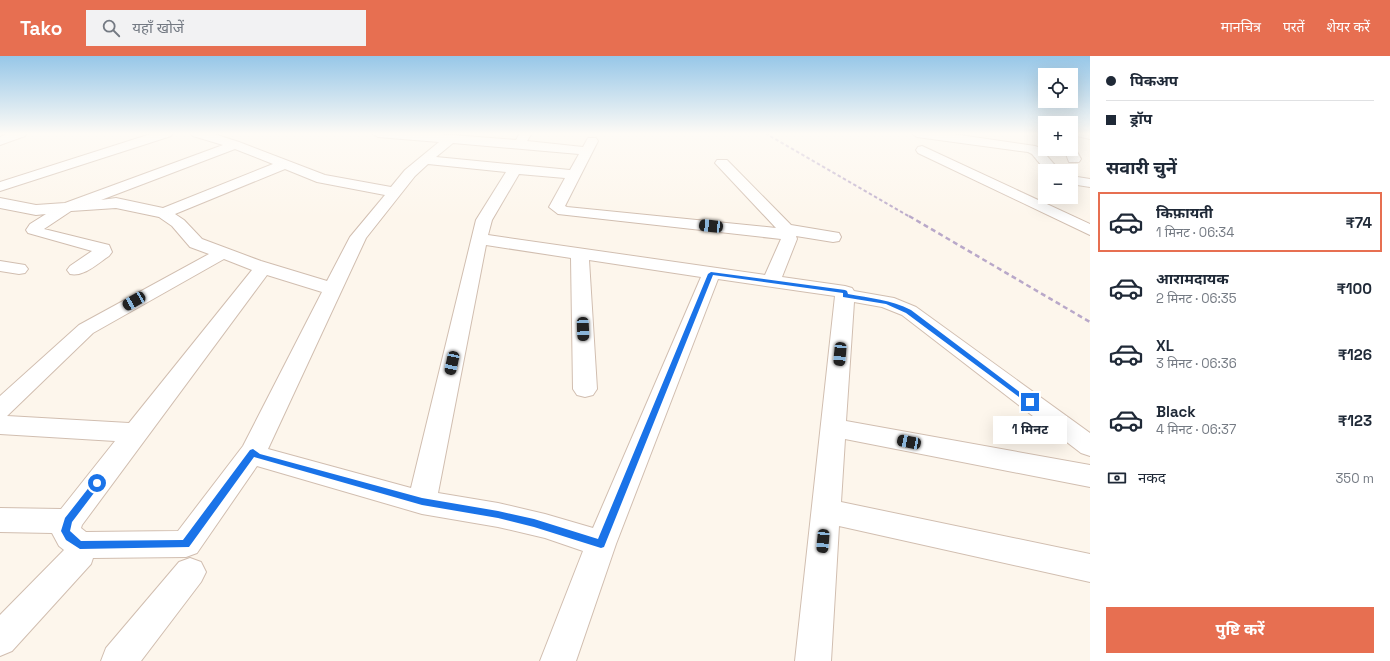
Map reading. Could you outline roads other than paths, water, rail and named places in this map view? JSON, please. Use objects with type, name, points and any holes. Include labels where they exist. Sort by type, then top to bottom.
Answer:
[{"type":"street","points":[[0,187],[80,161]]},
{"type":"street","points":[[76,270],[98,256],[103,252],[104,248],[34,230],[36,227],[68,207],[191,161]]},
{"type":"street","points":[[278,161],[322,179],[394,192]]},
{"type":"street","points":[[0,520],[74,533],[186,544],[253,452],[358,237],[419,161]]},
{"type":"street","points":[[491,161],[515,169],[574,175]]},
{"type":"street","points":[[582,161],[557,207],[563,211],[833,237]]},
{"type":"street","points":[[946,161],[1090,230]]},
{"type":"street","points":[[722,163],[787,232],[789,239],[771,282]]},
{"type":"street","points":[[164,213],[285,164]]},
{"type":"street","points":[[422,502],[484,220],[515,169]]},
{"type":"street","points":[[1078,181],[1090,183]]},
{"type":"street","points":[[1032,202],[1038,201]]},
{"type":"street","points":[[0,203],[36,210],[116,203],[164,213],[178,224],[196,243],[263,268],[332,289]]},
{"type":"street","points":[[479,239],[711,274],[845,292],[845,295],[887,302],[908,311],[1090,446]]},
{"type":"street","points":[[0,410],[86,329],[222,253]]},
{"type":"street","points":[[580,254],[586,389]]},
{"type":"street","points":[[0,266],[19,269]]},
{"type":"street","points":[[0,639],[80,554],[74,533],[135,433],[263,268]]},
{"type":"street","points":[[558,661],[601,544],[711,274]]},
{"type":"street","points":[[813,661],[845,295]]},
{"type":"street","points":[[0,425],[135,433]]},
{"type":"street","points":[[833,428],[1090,476]]},
{"type":"street","points":[[253,452],[257,456],[422,502],[532,522],[601,544]]},
{"type":"street","points":[[826,511],[1090,568]]},
{"type":"street","points":[[119,661],[190,572]]},
{"type":"railway","points":[[814,161],[910,217]]},
{"type":"railway","points":[[909,216],[1090,322]]}]
